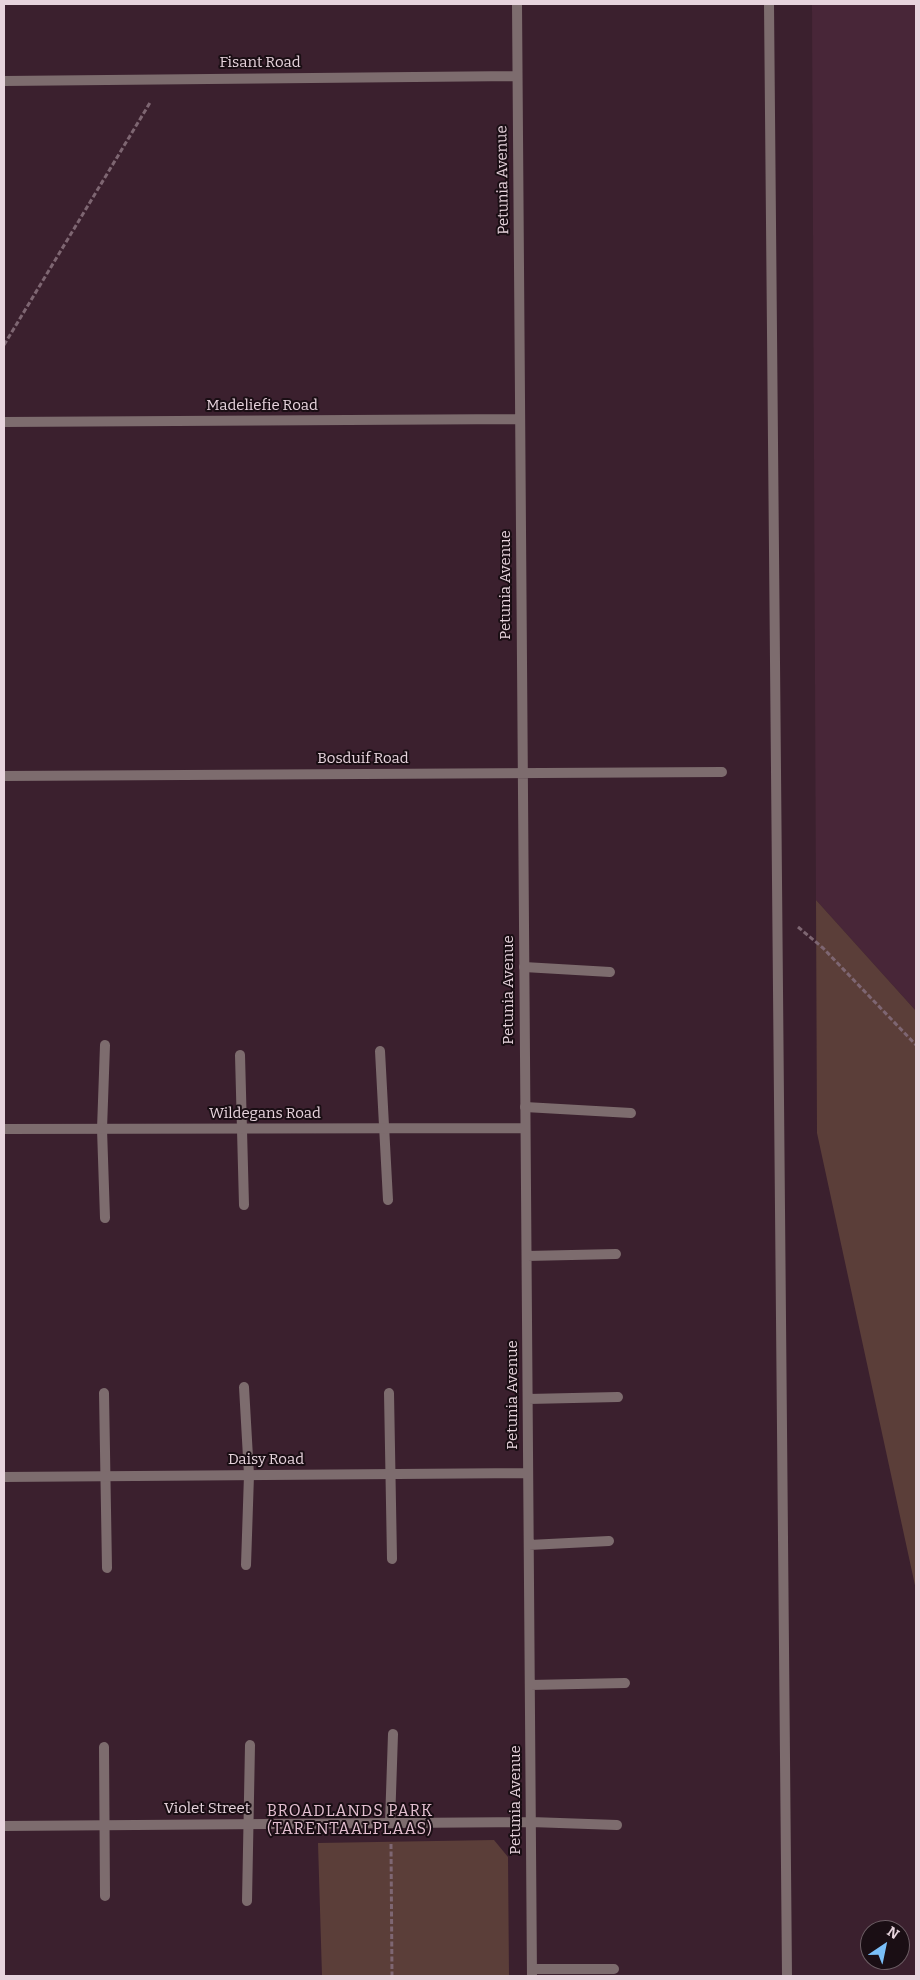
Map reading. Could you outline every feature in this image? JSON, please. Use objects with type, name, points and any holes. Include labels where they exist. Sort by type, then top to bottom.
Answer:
[{"type":"street","name":"Petunia Avenue","points":[[517,4],[532,1973]]},
{"type":"street","points":[[768,4],[787,1976]]},
{"type":"street","name":"Fisant Road","points":[[4,81],[517,76]]},
{"type":"street","name":"Madeliefie Road","points":[[4,422],[520,419]]},
{"type":"street","name":"Bosduif Road","points":[[4,776],[722,772]]},
{"type":"street","points":[[524,967],[610,972]]},
{"type":"street","points":[[105,1045],[102,1129],[105,1218]]},
{"type":"street","points":[[380,1051],[386,1128],[388,1200]]},
{"type":"street","points":[[240,1055],[244,1205]]},
{"type":"street","points":[[525,1107],[631,1113]]},
{"type":"street","name":"Wildegans Road","points":[[4,1129],[525,1128]]},
{"type":"street","points":[[526,1256],[616,1254]]},
{"type":"street","points":[[244,1386],[249,1475],[246,1565]]},
{"type":"street","points":[[104,1393],[107,1568]]},
{"type":"street","points":[[389,1393],[392,1559]]},
{"type":"street","points":[[528,1399],[618,1397]]},
{"type":"street","name":"Daisy Road","points":[[4,1478],[528,1473]]},
{"type":"street","points":[[529,1545],[609,1541]]},
{"type":"street","points":[[530,1685],[625,1683]]},
{"type":"street","points":[[390,1823],[393,1734]]},
{"type":"street","points":[[247,1901],[250,1745]]},
{"type":"street","points":[[104,1747],[105,1896]]},
{"type":"street","name":"Violet Street","points":[[4,1826],[531,1822],[617,1825]]},
{"type":"street","points":[[532,1973],[614,1969]]},
{"type":"path","points":[[4,345],[124,149],[164,79]]},
{"type":"path","points":[[777,909],[823,948],[916,1045]]},
{"type":"path","points":[[390,1823],[392,1976]]},
{"type":"shaded area","points":[[812,4],[916,4],[916,1011],[816,900]]},
{"type":"shaded area","points":[[816,900],[916,1011],[916,1590],[817,1133]]},
{"type":"shaded area","points":[[494,1840],[508,1857],[509,1976],[322,1976],[318,1843]]},
{"type":"district","name":"BROADLANDS PARK (TARENTAALPLAAS)","points":[[350,1821]]}]
